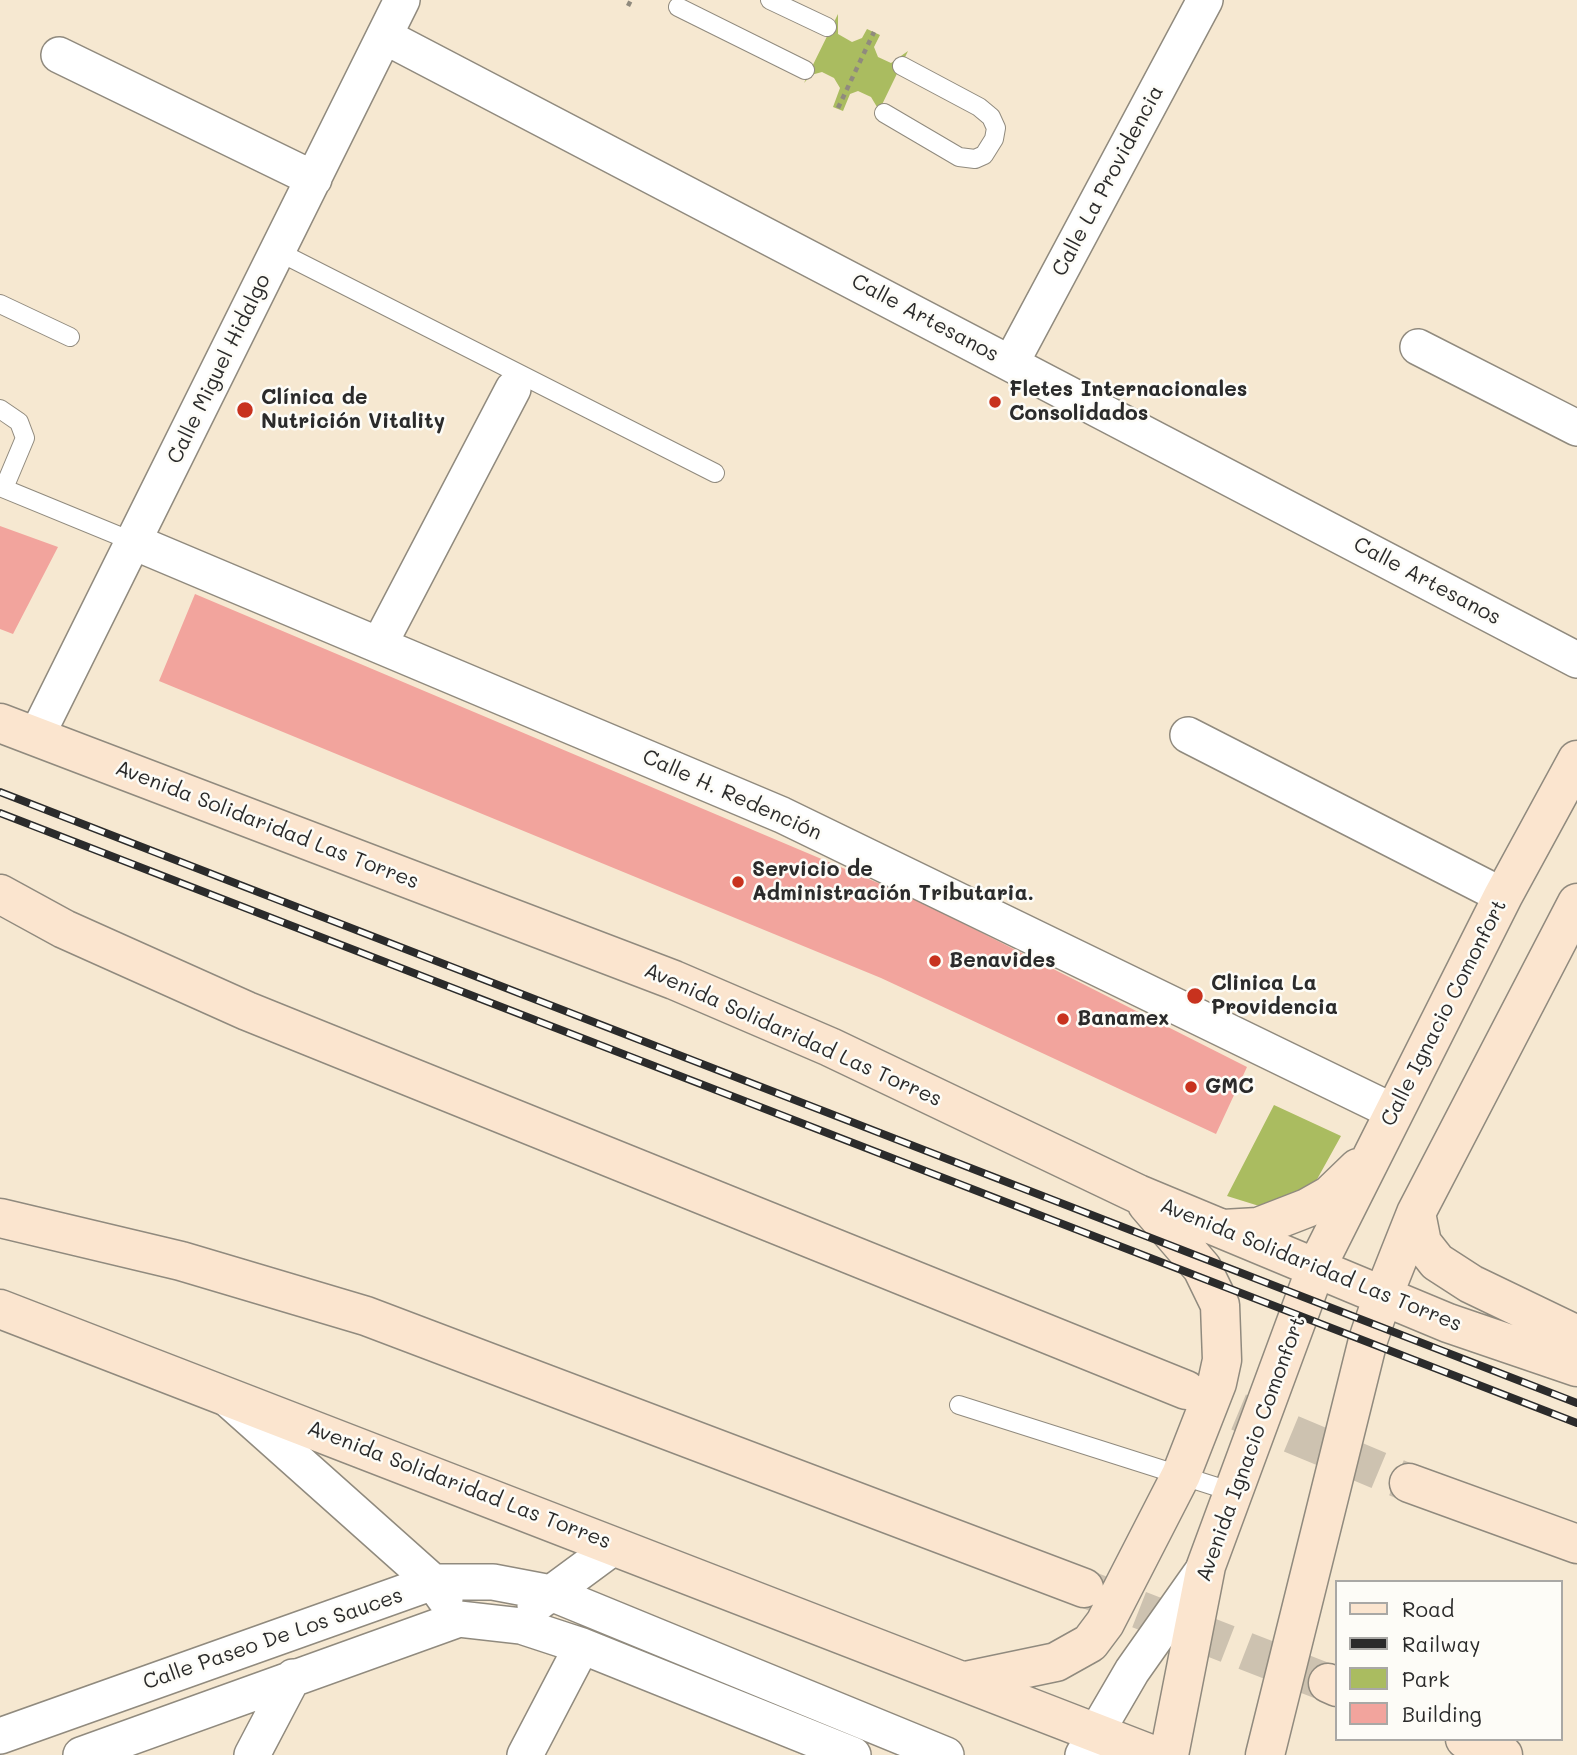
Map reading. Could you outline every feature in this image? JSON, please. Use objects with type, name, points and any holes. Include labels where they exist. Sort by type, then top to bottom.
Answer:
[{"type":"main road","name":"Avenida Solidaridad Las Torres","points":[[0,723],[674,980],[841,1052],[1138,1194],[1383,1296],[1577,1367]]},
{"type":"main road","name":"Calle Ignacio Comonfort","points":[[1316,1268],[1503,896],[1577,760]]},
{"type":"main road","points":[[0,894],[64,929],[247,1011],[1186,1390]]},
{"type":"main road","points":[[1265,1755],[1368,1340],[1383,1296],[1416,1213],[1577,903]]},
{"type":"main road","points":[[1221,1229],[1258,1227],[1307,1208],[1330,1195],[1370,1157]]},
{"type":"main road","points":[[965,1681],[1056,1662],[1090,1643],[1105,1623],[1181,1475],[1217,1384],[1222,1360],[1220,1305],[1202,1268],[1138,1194]]},
{"type":"main road","points":[[1416,1213],[1422,1243],[1437,1262],[1471,1284],[1577,1335]]},
{"type":"main road","points":[[0,1218],[181,1261],[366,1315],[1084,1588]]},
{"type":"main road","name":"Avenida Ignacio Comonfort","points":[[1170,1755],[1206,1566],[1316,1268]]},
{"type":"main road","name":"Avenida Solidaridad Las Torres","points":[[0,1309],[965,1681],[1089,1743],[1153,1755]]},
{"type":"main road","points":[[1409,1483],[1577,1544]]},
{"type":"main road","points":[[1470,1741],[1503,1755]]},
{"type":"street","name":"Calle Miguel Hidalgo","points":[[36,737],[402,0]]},
{"type":"street","name":"Calle La Providencia","points":[[1011,363],[1205,0]]},
{"type":"street","name":"Calle Artesanos","points":[[384,36],[1577,660]]},
{"type":"street","points":[[59,55],[314,179]]},
{"type":"street","points":[[1418,347],[1577,428]]},
{"type":"street","points":[[379,645],[513,389]]},
{"type":"street","name":"Calle H. Redención","points":[[134,542],[782,815],[1394,1112]]},
{"type":"street","points":[[1188,735],[1503,896]]},
{"type":"street","points":[[222,1394],[433,1582],[459,1619]]},
{"type":"street","points":[[510,1624],[615,1546]]},
{"type":"street","points":[[1089,1743],[1132,1671],[1206,1566]]},
{"type":"street","name":"Calle Paseo De Los Sauces","points":[[0,1736],[433,1582],[492,1582],[551,1593],[825,1703],[946,1755]]},
{"type":"street","name":"Calle Paseo De Los Sauces","points":[[81,1755],[459,1619],[510,1624],[582,1646],[804,1746],[853,1755]]},
{"type":"street","points":[[525,1755],[582,1646]]},
{"type":"street","points":[[252,1755],[293,1677]]},
{"type":"street","points":[[804,1746],[825,1703]]},
{"type":"lane","points":[[770,0],[827,27]]},
{"type":"lane","points":[[678,8],[805,70]]},
{"type":"lane","points":[[884,113],[959,157],[975,159],[984,155],[994,139],[996,128],[991,117],[979,107],[902,66]]},
{"type":"lane","points":[[277,251],[715,473]]},
{"type":"lane","points":[[0,304],[70,337]]},
{"type":"lane","points":[[0,409],[19,422],[25,438],[2,488],[134,542]]},
{"type":"lane","points":[[959,1405],[1233,1492]]},
{"type":"path","points":[[628,6],[631,0]]},
{"type":"path","points":[[838,108],[874,32]]},
{"type":"green space","points":[[838,14],[838,34],[852,42],[862,38],[867,29],[880,35],[874,47],[878,57],[891,63],[908,51],[875,119],[877,107],[871,97],[858,91],[850,94],[843,111],[833,107],[840,88],[834,78],[822,72],[811,75],[804,83]]},
{"type":"green space","points":[[1274,1105],[1341,1136],[1310,1192],[1272,1210],[1227,1196]]},
{"type":"building","points":[[0,526],[58,547],[13,634],[0,629]]},
{"type":"building","points":[[195,594],[909,896],[1247,1067],[1216,1134],[881,978],[159,681]]},
{"type":"tunnel","points":[[1186,1390],[1409,1483]]},
{"type":"tunnel","points":[[1086,1589],[1328,1683]]},
{"type":"railway","points":[[0,792],[1577,1403]]},
{"type":"railway","points":[[0,813],[1577,1423]]},
{"type":"place","name":"Fletes Internacionales Consolidados","points":[[995,402]]},
{"type":"place","name":"Clínica de Nutrición Vitality","points":[[245,410]]},
{"type":"place","name":"Servicio de Administración Tributaria.","points":[[738,882]]},
{"type":"place","name":"Benavides","points":[[935,961]]},
{"type":"place","name":"Clinica La Providencia","points":[[1195,996]]},
{"type":"place","name":"Banamex","points":[[1063,1019]]},
{"type":"place","name":"GMC","points":[[1191,1087]]}]
